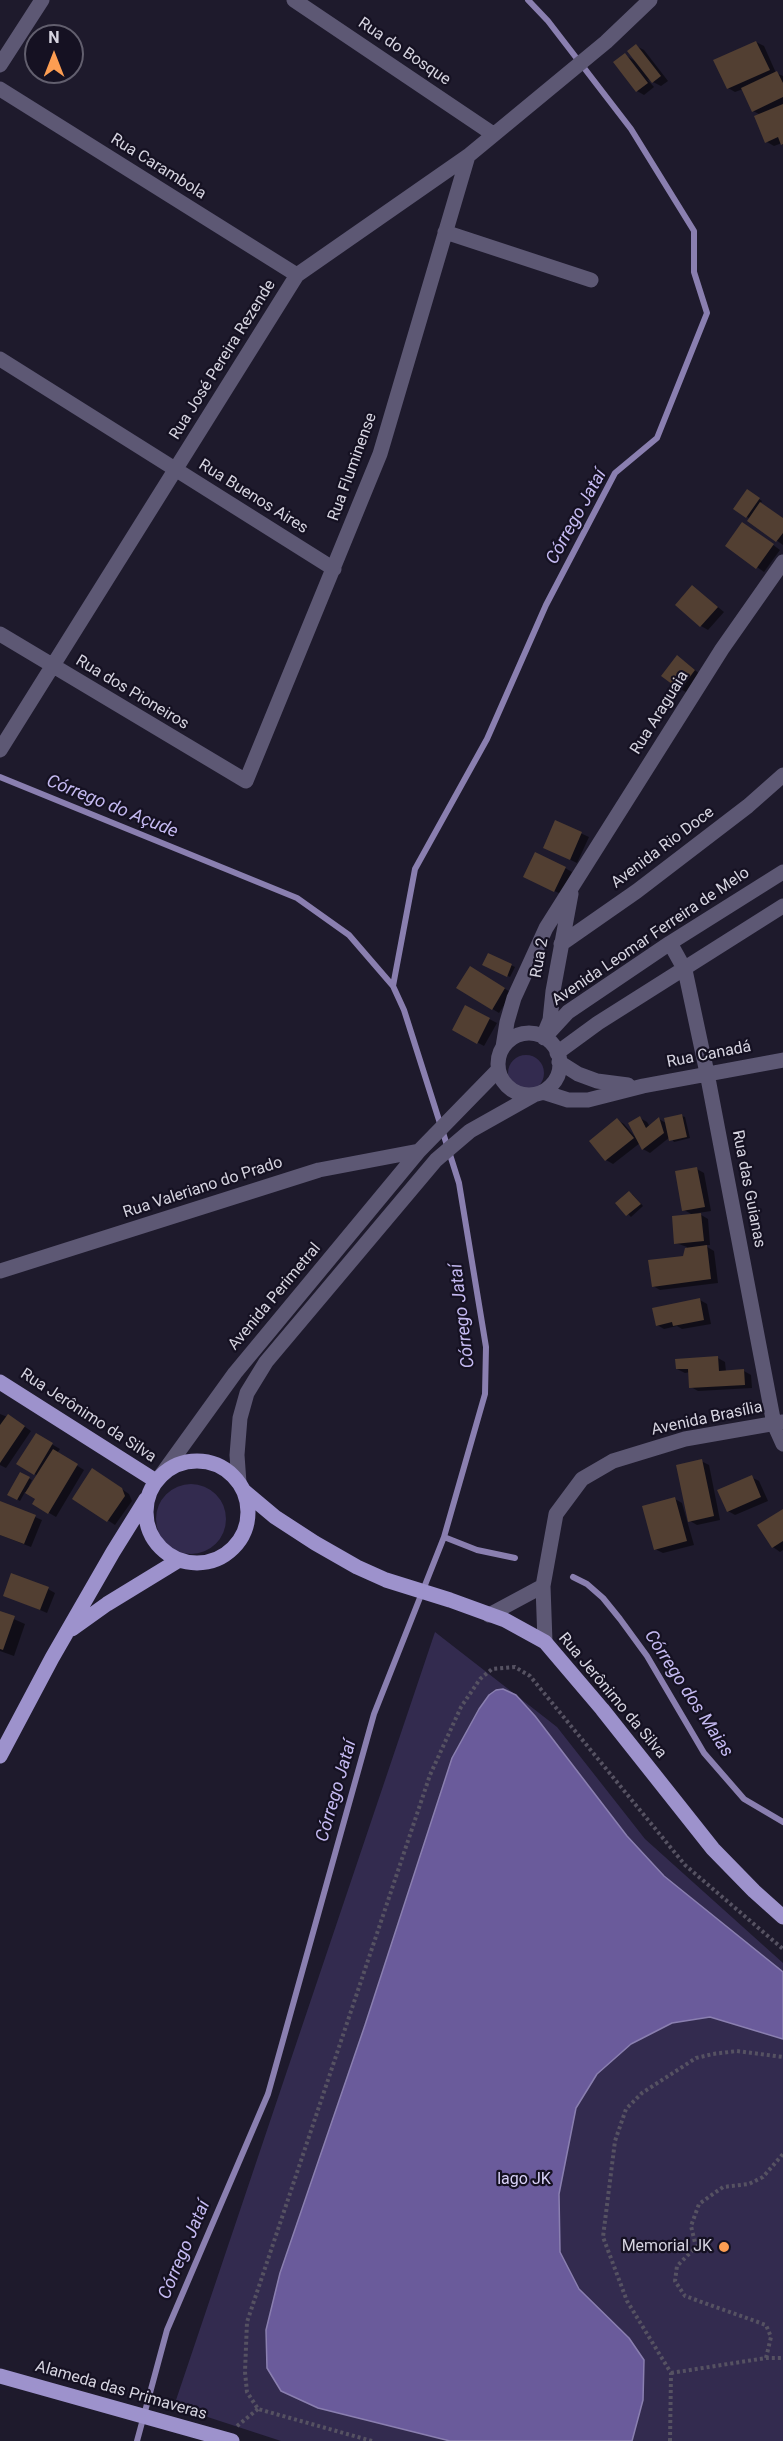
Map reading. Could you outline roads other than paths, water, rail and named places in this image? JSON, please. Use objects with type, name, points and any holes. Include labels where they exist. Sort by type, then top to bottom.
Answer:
[{"type":"main road","name":"Rua Jerônimo da Silva","points":[[0,1382],[155,1484]]},
{"type":"main road","points":[[204,1461],[219,1466],[242,1487],[248,1506],[248,1521],[235,1548],[223,1557],[209,1562],[194,1563],[179,1560],[165,1552],[151,1533],[146,1510],[155,1484],[172,1467],[188,1462],[204,1461]]},
{"type":"main road","name":"Avenida Perimetral","points":[[0,1756],[112,1552],[155,1484]]},
{"type":"main road","name":"Rua Jerônimo da Silva","points":[[242,1487],[274,1517],[315,1543],[386,1580],[489,1615],[545,1642],[602,1709],[713,1849],[783,1917]]},
{"type":"main road","name":"Avenida Perimetral","points":[[67,1633],[107,1604],[179,1560]]},
{"type":"main road","name":"Alameda das Primaveras","points":[[0,2376],[232,2441]]},
{"type":"street","points":[[0,64],[42,0]]},
{"type":"street","name":"Rua do Bosque","points":[[294,0],[493,134]]},
{"type":"street","name":"Rua José Pereira Rezende","points":[[0,750],[297,275],[468,156],[568,75],[647,2]]},
{"type":"street","name":"Rua Carambola","points":[[0,89],[297,275]]},
{"type":"street","name":"Rua Fluminense","points":[[246,781],[380,454],[468,156]]},
{"type":"street","points":[[445,232],[591,280]]},
{"type":"street","name":"Rua Buenos Aires","points":[[0,359],[334,569]]},
{"type":"street","name":"Rua Araguaia","points":[[503,1047],[514,998],[546,927],[722,649],[783,562]]},
{"type":"street","name":"Rua dos Pioneiros","points":[[0,634],[246,781]]},
{"type":"street","name":"Avenida Rio Doce","points":[[561,944],[665,870],[748,806],[783,775]]},
{"type":"street","name":"Avenida Leomar Ferreira de Melo","points":[[543,1037],[568,1012],[670,943],[783,872]]},
{"type":"street","name":"Rua 2","points":[[543,1037],[550,1020],[561,944],[573,885]]},
{"type":"street","points":[[558,1057],[598,1023],[783,906]]},
{"type":"street","name":"Rua das Guianas","points":[[670,943],[685,970],[783,1444]]},
{"type":"street","points":[[242,1487],[237,1455],[240,1418],[247,1393],[266,1362],[450,1146],[490,1119],[538,1093],[556,1079],[558,1057],[552,1044],[535,1034],[517,1036],[503,1047],[499,1054],[498,1070],[501,1079],[515,1092],[538,1093]]},
{"type":"street","name":"Rua Canadá","points":[[558,1057],[579,1074],[597,1082],[643,1086]]},
{"type":"street","name":"Rua Canadá","points":[[538,1093],[568,1100],[588,1100],[643,1086],[783,1060]]},
{"type":"street","name":"Avenida Perimetral","points":[[155,1484],[235,1373],[422,1149],[498,1070]]},
{"type":"street","name":"Rua Valeriano do Prado","points":[[0,1271],[319,1170],[422,1149]]},
{"type":"street","points":[[340,1248],[354,1259]]},
{"type":"street","name":"Avenida Brasília","points":[[545,1642],[543,1586],[556,1514],[582,1479],[613,1461],[685,1439],[778,1423]]},
{"type":"street","points":[[489,1615],[543,1586]]},
{"type":"waterway","name":"Córrego Jataí","points":[[393,986],[415,869],[487,739],[546,605],[615,473],[657,438],[707,313],[694,272],[694,231],[631,129],[548,21],[528,0]]},
{"type":"waterway","name":"Córrego Jataí","points":[[0,777],[297,898],[349,935],[393,986],[404,1010],[459,1183],[486,1347],[485,1394],[444,1537],[374,1714],[268,2094],[167,2330],[137,2441]]},
{"type":"waterway","name":"Córrego dos Maias","points":[[444,1537],[477,1550],[515,1558]]},
{"type":"waterway","name":"Córrego dos Maias","points":[[573,1577],[587,1584],[603,1598],[620,1619],[647,1656],[704,1753],[744,1799],[783,1822]]},
{"type":"place","name":"Memorial JK","points":[[724,2247]]},
{"type":"water label","name":"Córrego do Açude","points":[[112,807]]},
{"type":"park label","name":"lago JK","points":[[524,2180]]}]
